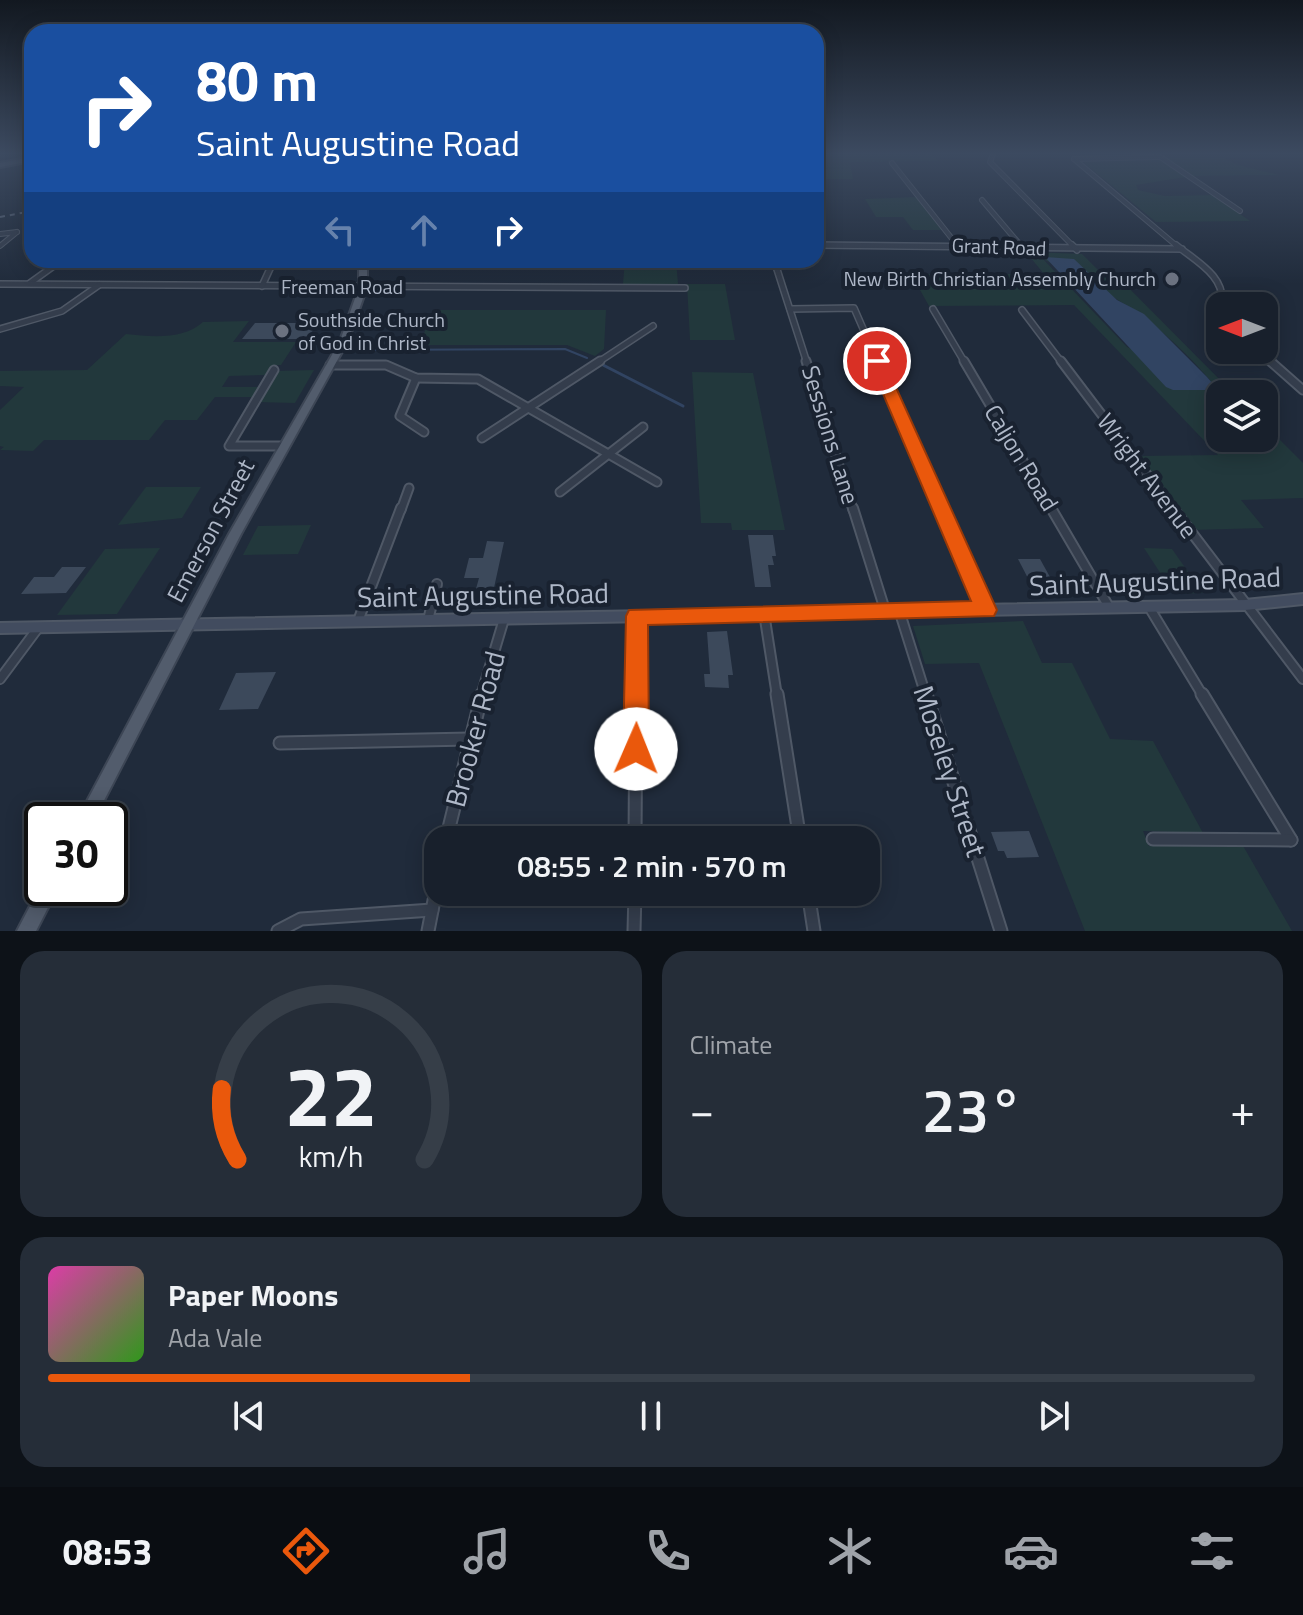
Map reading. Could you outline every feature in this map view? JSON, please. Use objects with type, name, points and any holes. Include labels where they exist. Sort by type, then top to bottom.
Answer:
[{"type":"main road","name":"Emerson Street","points":[[95,802],[283,446],[351,326],[363,287],[363,268]]},
{"type":"main road","name":"Saint Augustine Road","points":[[0,628],[1245,605],[1303,599]]},
{"type":"main road","points":[[26,931],[39,906]]},
{"type":"street","points":[[919,197],[957,245]]},
{"type":"street","points":[[1025,197],[1077,250]]},
{"type":"street","points":[[1120,197],[1222,285],[1222,292]]},
{"type":"street","points":[[1220,197],[1240,211]]},
{"type":"street","points":[[982,200],[1023,248]]},
{"type":"street","points":[[0,234],[17,232],[0,246]]},
{"type":"street","name":"Grant Road","points":[[824,245],[1182,249]]},
{"type":"street","points":[[28,285],[51,268]]},
{"type":"street","points":[[262,286],[270,268]]},
{"type":"street","name":"Sessions Lane","points":[[777,268],[892,610]]},
{"type":"street","name":"Freeman Road","points":[[0,284],[685,288]]},
{"type":"street","points":[[0,329],[62,311],[100,285]]},
{"type":"street","points":[[790,309],[854,308],[986,610]]},
{"type":"street","name":"Caljon Road","points":[[933,309],[1109,607]]},
{"type":"street","name":"Wright Avenue","points":[[1022,310],[1303,679]]},
{"type":"street","points":[[482,438],[653,326]]},
{"type":"street","points":[[1274,364],[1303,390]]},
{"type":"street","points":[[330,365],[396,367],[416,378],[474,378],[657,482]]},
{"type":"street","points":[[274,370],[229,446],[283,446]]},
{"type":"street","points":[[416,378],[400,416],[424,432]]},
{"type":"street","points":[[560,492],[643,427]]},
{"type":"street","points":[[358,621],[409,488]]},
{"type":"street","points":[[428,620],[437,584]]},
{"type":"street","points":[[1149,607],[1291,840],[1153,839]]},
{"type":"street","name":"Moseley Street","points":[[892,610],[1001,931]]},
{"type":"street","points":[[764,613],[798,826]]},
{"type":"street","points":[[635,826],[637,616]]},
{"type":"street","name":"Brooker Road","points":[[449,826],[469,739],[504,619]]},
{"type":"street","points":[[0,679],[38,628]]},
{"type":"street","points":[[280,743],[469,739]]},
{"type":"street","points":[[428,931],[433,906]]},
{"type":"street","points":[[634,931],[635,906]]},
{"type":"street","points":[[810,906],[814,931]]},
{"type":"street","points":[[278,931],[301,919],[432,910]]},
{"type":"green space","points":[[916,197],[944,230],[913,230],[903,217],[876,217],[865,199]]},
{"type":"green space","points":[[1126,197],[1216,197],[1250,221],[1156,222]]},
{"type":"green space","points":[[1026,252],[1082,254],[1100,272],[1113,272],[1220,380],[1209,380],[1176,345],[1136,312],[1043,259],[1127,347],[1206,382],[1206,442],[1074,305],[929,306],[911,274],[1044,274]]},
{"type":"green space","points":[[624,268],[677,268],[678,284],[623,284]]},
{"type":"green space","points":[[687,284],[725,284],[735,340],[690,340]]},
{"type":"green space","points":[[434,310],[606,310],[604,349],[595,356],[567,345],[419,345]]},
{"type":"green space","points":[[249,321],[233,342],[296,342],[281,365],[274,365],[268,375],[229,376],[222,387],[260,387],[254,397],[215,397],[197,420],[165,420],[149,440],[44,440],[33,451],[0,450],[4,447],[0,446],[0,410],[24,387],[0,386],[0,371],[87,370],[126,334],[167,336],[186,332],[203,322]]},
{"type":"green space","points":[[314,370],[295,403],[256,402],[276,371]]},
{"type":"green space","points":[[692,372],[753,373],[785,530],[732,530],[731,523],[701,523]]},
{"type":"green space","points":[[1278,438],[1303,463],[1303,498],[1241,500],[1264,528],[1192,530],[1138,456],[1218,455],[1215,452],[1278,452]]},
{"type":"green space","points":[[146,487],[201,487],[182,518],[118,525]]},
{"type":"green space","points":[[311,525],[298,554],[243,555],[258,526]]},
{"type":"green space","points":[[160,548],[117,614],[57,615],[105,549]]},
{"type":"green space","points":[[1144,548],[1172,549],[1203,593],[1174,594]]},
{"type":"green space","points":[[1023,621],[1042,663],[1072,663],[1110,739],[1153,741],[1203,833],[1143,831],[1149,846],[1242,844],[1292,931],[1085,931],[979,663],[925,664],[913,626]]},
{"type":"water","points":[[1045,257],[1074,259],[1117,300],[1144,314],[1210,380],[1206,380],[1206,390],[1173,390],[1166,387]]},
{"type":"building","name":"Southside Church of God in Christ","points":[[255,323],[315,323],[318,326],[304,339],[242,339]]},
{"type":"building","points":[[748,535],[773,535],[776,556],[772,556],[774,565],[768,565],[771,587],[755,587]]},
{"type":"building","points":[[487,541],[504,542],[492,597],[474,596],[479,578],[464,578],[469,558],[483,558]]},
{"type":"building","points":[[1018,559],[1040,559],[1055,586],[1032,586]]},
{"type":"building","points":[[62,567],[86,567],[66,593],[21,594],[34,577],[54,577]]},
{"type":"building","points":[[727,631],[733,675],[728,675],[729,688],[705,687],[704,674],[710,674],[707,632]]},
{"type":"building","points":[[276,672],[258,709],[219,710],[236,673]]},
{"type":"building","points":[[1029,831],[1039,857],[1007,858],[1004,851],[998,851],[991,832]]},
{"type":"waterway","points":[[355,350],[565,349],[587,358]]},
{"type":"waterway","points":[[603,365],[683,406]]},
{"type":"railway","points":[[0,217],[24,212]]},
{"type":"place","name":"New Birth Christian Assembly Church","points":[[1172,279]]},
{"type":"place","name":"Southside Church of God in Christ","points":[[282,331]]},
{"type":"route","points":[[636,749],[637,616],[986,610],[877,361]]}]
